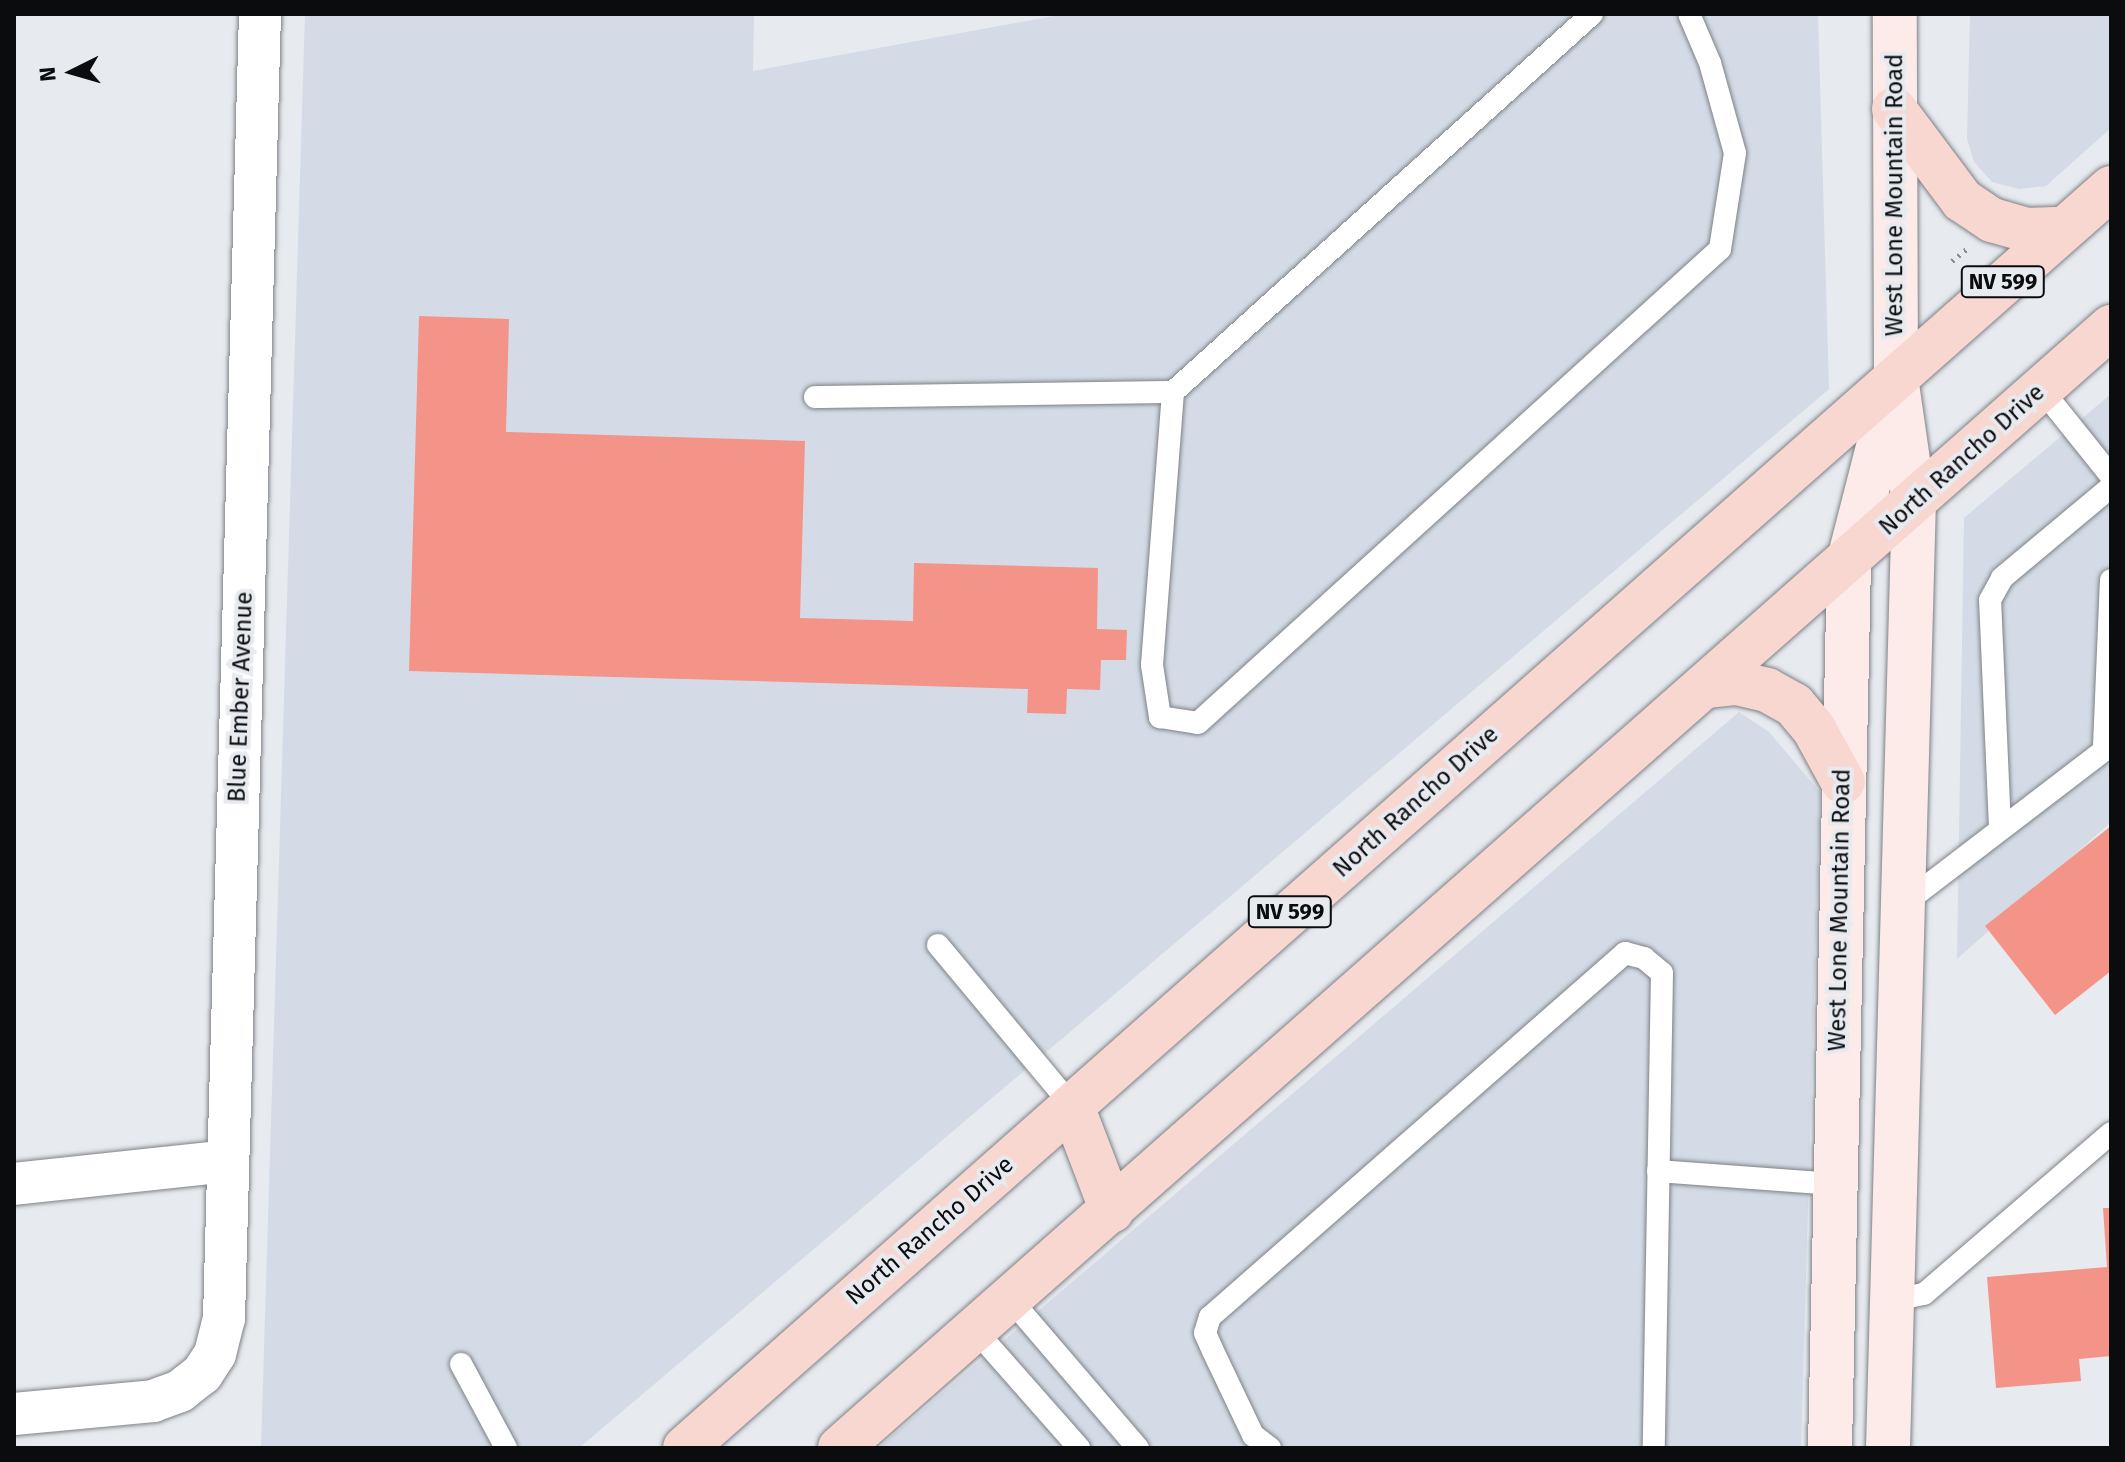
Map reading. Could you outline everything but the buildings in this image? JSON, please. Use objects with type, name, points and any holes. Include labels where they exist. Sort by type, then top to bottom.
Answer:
[{"type":"main road","name":"West Lone Mountain Road","points":[[1888,1448],[1914,502],[1896,377],[1895,14]]},
{"type":"main road","points":[[1894,109],[1962,200],[1992,220],[2026,230],[2062,229]]},
{"type":"main road","name":"North Rancho Drive","points":[[685,1448],[2111,188]]},
{"type":"main road","name":"North Rancho Drive","points":[[840,1448],[2111,327]]},
{"type":"main road","name":"West Lone Mountain Road","points":[[1830,1448],[1849,560],[1896,377]]},
{"type":"main road","points":[[1706,686],[1737,683],[1767,690],[1794,705],[1814,729],[1843,782]]},
{"type":"main road","points":[[1072,1106],[1112,1211]]},
{"type":"street","name":"Blue Ember Avenue","points":[[14,1414],[153,1401],[202,1374],[215,1354],[224,1318],[260,14]]},
{"type":"street","points":[[14,1184],[228,1161]]},
{"type":"lane","points":[[815,397],[1173,392],[1592,14]]},
{"type":"lane","points":[[1173,392],[1152,665],[1160,717],[1198,723],[1720,249],[1735,153],[1710,63],[1689,14]]},
{"type":"lane","points":[[2042,390],[2111,476]]},
{"type":"lane","points":[[2000,828],[1990,600],[2002,578],[2111,487]]},
{"type":"lane","points":[[1901,905],[2107,746],[2111,580]]},
{"type":"lane","points":[[938,945],[1072,1106]]},
{"type":"lane","points":[[1270,1448],[1253,1435],[1209,1342],[1205,1333],[1210,1317],[1625,953],[1644,958],[1662,973],[1654,1448]]},
{"type":"lane","points":[[1890,1301],[1924,1294],[2111,1133]]},
{"type":"lane","points":[[1658,1171],[1834,1184]]},
{"type":"lane","points":[[1011,1300],[1138,1448]]},
{"type":"lane","points":[[976,1331],[1079,1448]]},
{"type":"lane","points":[[461,1364],[506,1448]]},
{"type":"shaded area","points":[[305,14],[754,14],[753,71],[1065,14],[1818,14],[1829,389],[579,1448],[261,1448]]},
{"type":"shaded area","points":[[1970,14],[2111,14],[2111,128],[2046,186],[2019,189],[1992,182],[1974,162],[1967,139]]},
{"type":"shaded area","points":[[2111,394],[2111,822],[1957,959],[1964,518]]},
{"type":"shaded area","points":[[1739,712],[1769,732],[1820,792],[1801,1448],[878,1448]]}]
